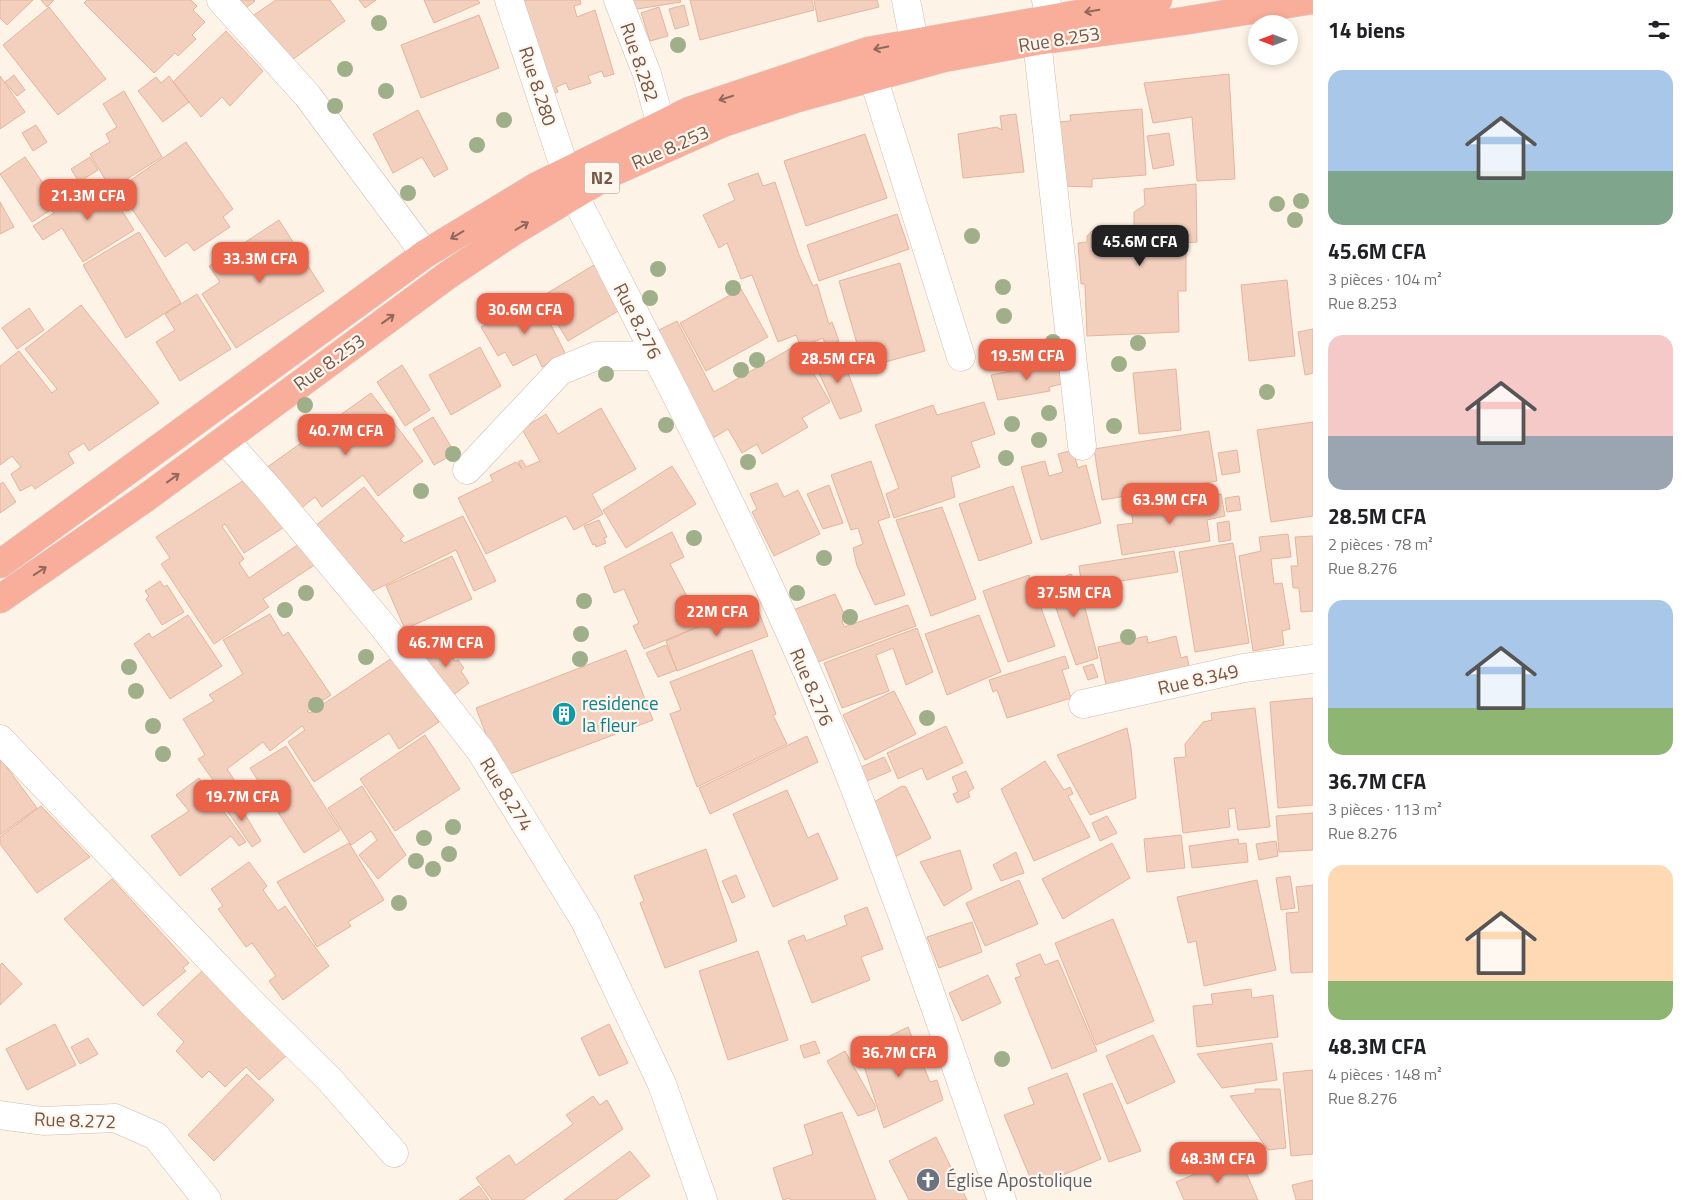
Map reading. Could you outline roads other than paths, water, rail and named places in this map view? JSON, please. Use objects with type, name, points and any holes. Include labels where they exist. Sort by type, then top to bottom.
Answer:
[{"type":"highway","name":"Rue 8.253","points":[[0,599],[225,440],[448,275],[514,231],[570,183],[661,125],[689,110],[868,51],[1048,9],[1158,0]]},
{"type":"highway","name":"Rue 8.253","points":[[2,559],[425,254],[537,186],[570,183],[611,172],[723,123],[798,98],[944,58],[1037,41],[1183,22],[1312,0]]},
{"type":"street","points":[[221,0],[307,95],[425,254]]},
{"type":"street","name":"Rue 8.280","points":[[509,0],[570,183]]},
{"type":"street","name":"Rue 8.282","points":[[618,0],[647,74],[661,125]]},
{"type":"street","points":[[906,0],[914,41]]},
{"type":"street","points":[[1037,41],[1082,446]]},
{"type":"street","points":[[873,77],[961,357]]},
{"type":"street","name":"Rue 8.276","points":[[570,183],[719,482],[818,699],[930,989],[1002,1200]]},
{"type":"street","points":[[467,470],[560,371],[596,356],[656,356]]},
{"type":"street","name":"Rue 8.274","points":[[225,440],[268,488],[382,624],[480,750],[585,921],[662,1084],[703,1200]]},
{"type":"street","name":"Rue 8.349","points":[[1083,704],[1244,668],[1313,658]]},
{"type":"street","points":[[0,739],[252,1003],[330,1080],[394,1153]]},
{"type":"street","name":"Rue 8.272","points":[[0,1115],[42,1121],[115,1118],[156,1136],[207,1200]]},
{"type":"place","name":"residence la fleur","points":[[564,714]]},
{"type":"place","name":"Église Apostolique","points":[[928,1180]]}]
